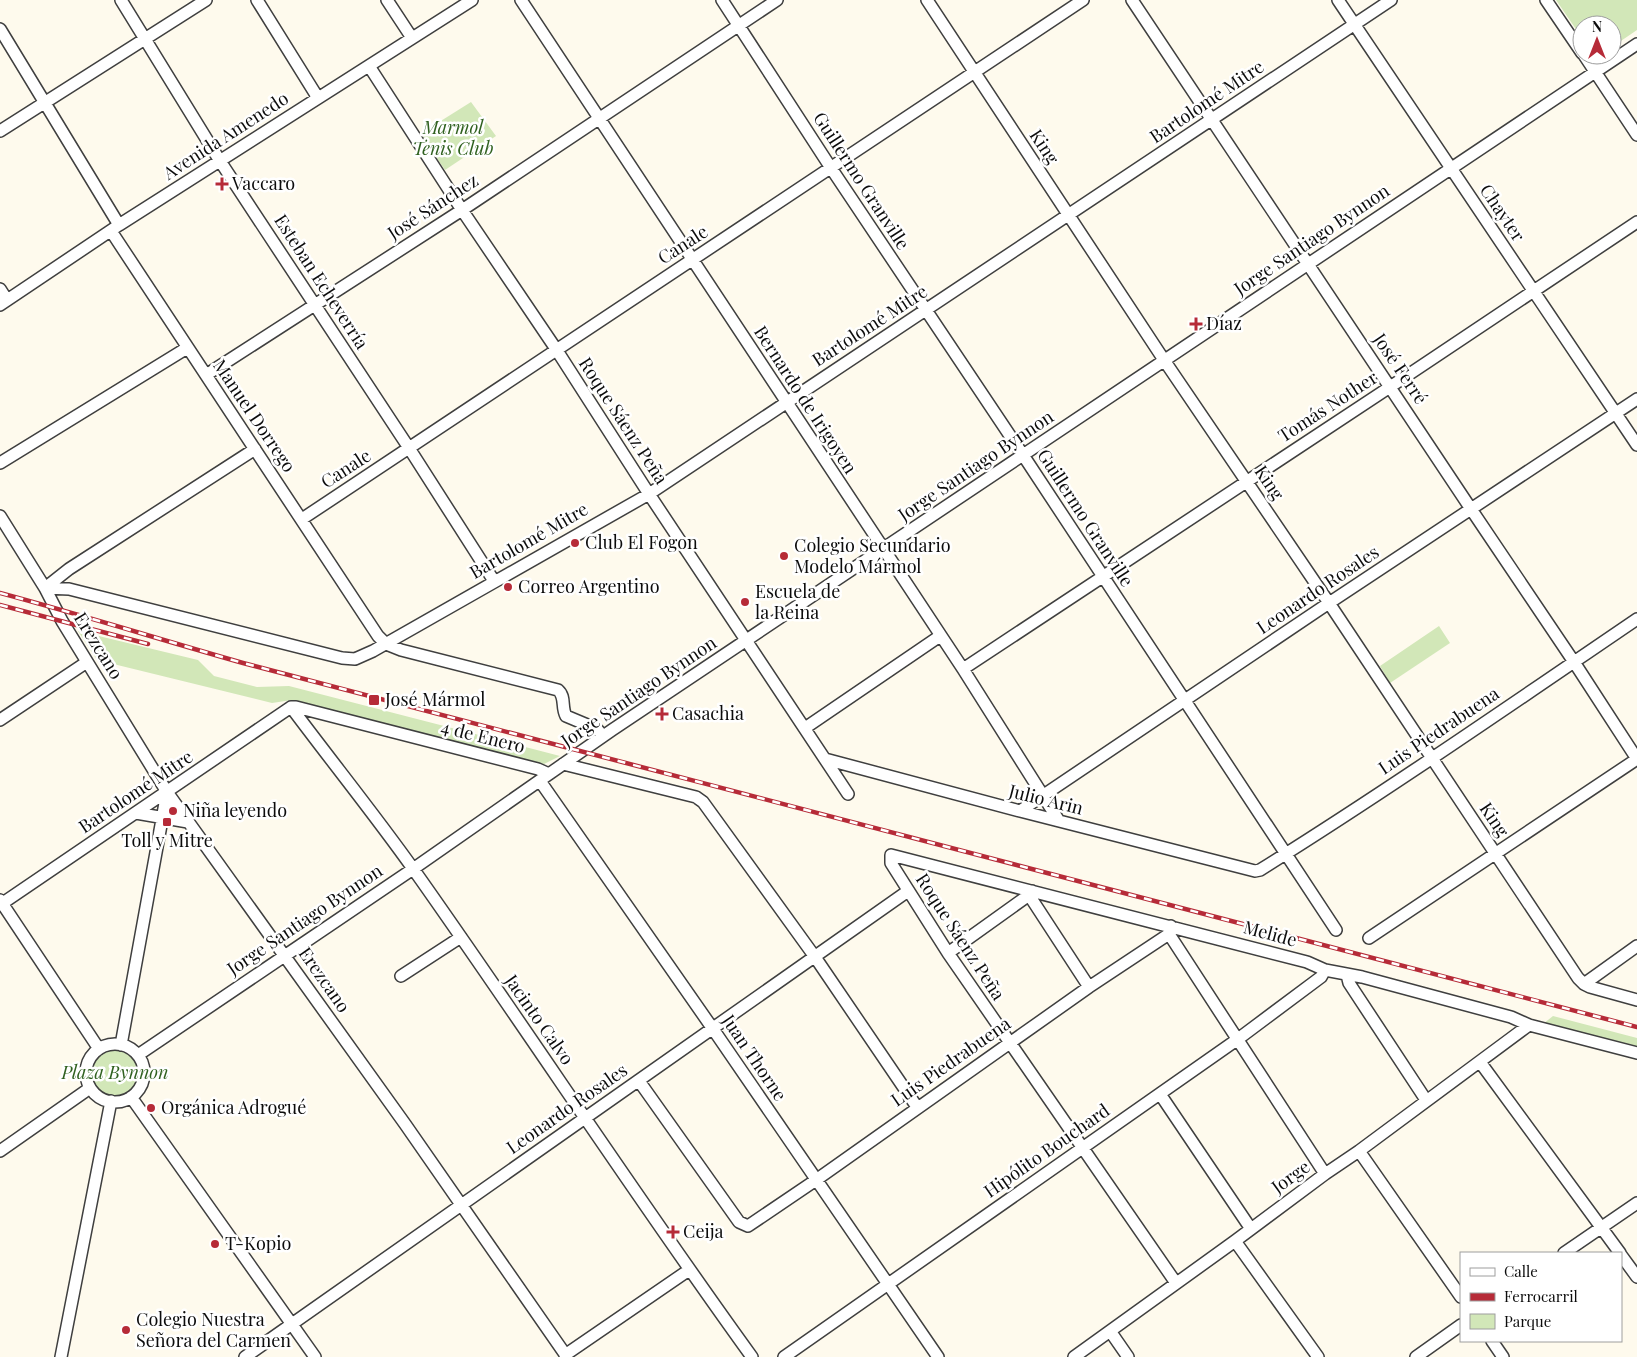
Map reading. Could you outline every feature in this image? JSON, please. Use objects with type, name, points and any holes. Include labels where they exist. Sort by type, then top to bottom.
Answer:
[{"type":"street","name":"Esteban Echeverría","points":[[121,0],[220,161],[410,448],[494,581]]},
{"type":"street","points":[[0,131],[206,0]]},
{"type":"street","points":[[257,0],[318,98]]},
{"type":"street","points":[[387,0],[412,38]]},
{"type":"street","name":"Avenida Amenedo","points":[[3,302],[115,228],[472,0]]},
{"type":"street","name":"Bernardo de Irigoyen","points":[[521,0],[882,550],[963,670],[1059,821]]},
{"type":"street","name":"Guillermo Granville","points":[[722,0],[1336,930]]},
{"type":"street","name":"José Sánchez","points":[[206,375],[462,210],[777,0]]},
{"type":"street","name":"King","points":[[927,0],[1164,360],[1247,481],[1578,978],[1584,984]]},
{"type":"street","name":"Canale","points":[[302,519],[1083,0]]},
{"type":"street","name":"José Ferré","points":[[1132,0],[1637,759]]},
{"type":"street","name":"Chayter","points":[[1338,0],[1637,445]]},
{"type":"street","name":"Bartolomé Mitre","points":[[45,588],[69,589],[342,658],[355,659],[386,644],[648,494],[1391,0]]},
{"type":"street","points":[[1546,0],[1572,38]]},
{"type":"street","name":"Manuel Dorrego","points":[[0,29],[187,348],[256,449],[378,636],[386,644]]},
{"type":"street","name":"Jorge Santiago Bynnon","points":[[138,1055],[413,869],[603,736],[1637,44]]},
{"type":"street","points":[[1590,65],[1637,134]]},
{"type":"street","name":"Roque Sáenz Peña","points":[[369,66],[462,210],[556,349],[648,494],[848,794]]},
{"type":"street","name":"Tomás Nother","points":[[963,670],[1637,222]]},
{"type":"street","points":[[0,289],[3,302]]},
{"type":"street","points":[[0,463],[187,348]]},
{"type":"street","name":"Leonardo Rosales","points":[[1020,812],[1637,399]]},
{"type":"street","points":[[45,588],[69,569],[256,449]]},
{"type":"street","name":"Erezcano","points":[[0,516],[45,588],[86,662],[167,792],[285,955],[566,1356]]},
{"type":"street","name":"Luis Piedrabuena","points":[[1260,870],[1432,758],[1637,620]]},
{"type":"street","points":[[805,728],[940,636]]},
{"type":"street","points":[[386,644],[401,650],[558,690],[563,696],[563,710],[566,716],[597,729],[603,736]]},
{"type":"street","points":[[0,720],[86,662]]},
{"type":"street","name":"Bartolomé Mitre","points":[[1,903],[291,707]]},
{"type":"street","name":"4 de Enero","points":[[291,707],[538,769],[545,777]]},
{"type":"street","name":"Jacinto Calvo","points":[[291,707],[413,869],[586,1117],[689,1270],[752,1357]]},
{"type":"street","name":"Julio Arin","points":[[825,759],[1020,812],[1250,871],[1260,870]]},
{"type":"street","points":[[1369,938],[1637,759]]},
{"type":"street","points":[[563,764],[696,797],[702,802],[815,957],[917,1107]]},
{"type":"street","name":"Juan Thorne","points":[[545,777],[713,1029],[938,1357]]},
{"type":"street","points":[[121,1045],[167,792]]},
{"type":"street","points":[[136,813],[188,822]]},
{"type":"street","name":"Roque Sáenz Peña","points":[[891,855],[891,863],[948,953],[1009,1044],[1176,1283]]},
{"type":"street","name":"Melide","points":[[891,855],[1170,930],[1307,962],[1325,970],[1511,1017],[1529,1025],[1637,1053]]},
{"type":"street","name":"Leonardo Rosales","points":[[245,1357],[908,891]]},
{"type":"street","points":[[948,953],[1031,893],[1089,986]]},
{"type":"street","points":[[1,903],[99,1049]]},
{"type":"street","points":[[1170,930],[1325,1174]]},
{"type":"street","name":"Luis Piedrabuena","points":[[639,1081],[739,1222],[742,1225],[748,1226],[1170,930]]},
{"type":"street","points":[[401,976],[461,938]]},
{"type":"street","points":[[1584,984],[1637,946]]},
{"type":"street","name":"Hipólito Bouchard","points":[[784,1357],[1238,1039],[1321,978],[1325,970]]},
{"type":"street","points":[[1347,975],[1350,983],[1426,1100]]},
{"type":"street","points":[[1584,984],[1637,1000]]},
{"type":"street","name":"Jorge","points":[[1074,1357],[1359,1151],[1529,1025]]},
{"type":"street","points":[[106,1045],[121,1045],[133,1050],[138,1055],[144,1073],[138,1090],[131,1097],[111,1101],[96,1095],[90,1088],[86,1071],[92,1055],[99,1049],[106,1045]]},
{"type":"street","points":[[1480,1062],[1619,1252]]},
{"type":"street","points":[[0,1150],[90,1088]]},
{"type":"street","points":[[1160,1094],[1251,1229]]},
{"type":"street","points":[[131,1097],[315,1357]]},
{"type":"street","points":[[61,1357],[111,1101]]},
{"type":"street","points":[[1359,1151],[1460,1296]]},
{"type":"street","points":[[1565,1252],[1637,1203]]},
{"type":"street","points":[[1235,1241],[1318,1357]]},
{"type":"street","points":[[1622,1257],[1637,1277]]},
{"type":"street","points":[[566,1356],[689,1270]]},
{"type":"street","points":[[1416,1357],[1460,1327]]},
{"type":"street","points":[[1110,1331],[1128,1357]]},
{"type":"street","points":[[1493,1342],[1503,1357]]},
{"type":"green space","points":[[1556,0],[1637,0],[1637,30],[1622,40],[1622,15],[1572,15],[1572,23]]},
{"type":"green space","name":"Marmol Tenis Club","points":[[471,102],[496,136],[445,170],[420,134]]},
{"type":"green space","points":[[1439,626],[1450,643],[1390,683],[1380,666]]},
{"type":"green space","points":[[78,631],[198,660],[214,676],[257,687],[289,686],[560,756],[544,764],[292,700],[272,703],[97,660]]},
{"type":"green space","points":[[1553,1016],[1637,1038],[1637,1049],[1543,1024]]},
{"type":"green space","name":"Plaza Bynnon","points":[[115,1048],[125,1050],[133,1055],[138,1063],[140,1073],[138,1083],[133,1091],[125,1096],[115,1098],[105,1096],[97,1091],[92,1083],[90,1073],[92,1063],[97,1055],[105,1050]]},
{"type":"railway","points":[[0,593],[243,663],[1637,1027]]},
{"type":"railway","points":[[0,605],[148,644]]},
{"type":"place","name":"Vaccaro","points":[[222,184]]},
{"type":"place","name":"Díaz","points":[[1196,324]]},
{"type":"place","name":"Club El Fogon","points":[[575,543]]},
{"type":"place","name":"Colegio Secundario Modelo Mármol","points":[[784,556]]},
{"type":"place","name":"Correo Argentino","points":[[508,587]]},
{"type":"place","name":"Escuela de la Reina","points":[[745,602]]},
{"type":"place","name":"José Mármol","points":[[374,700]]},
{"type":"place","name":"Casachia","points":[[662,714]]},
{"type":"place","name":"Niña leyendo","points":[[173,811]]},
{"type":"place","name":"Toll y Mitre","points":[[167,822]]},
{"type":"place","name":"Orgánica Adrogué","points":[[151,1108]]},
{"type":"place","name":"Ceija","points":[[673,1232]]},
{"type":"place","name":"T-Kopio","points":[[215,1244]]},
{"type":"place","name":"Colegio Nuestra Señora del Carmen","points":[[126,1330]]}]
